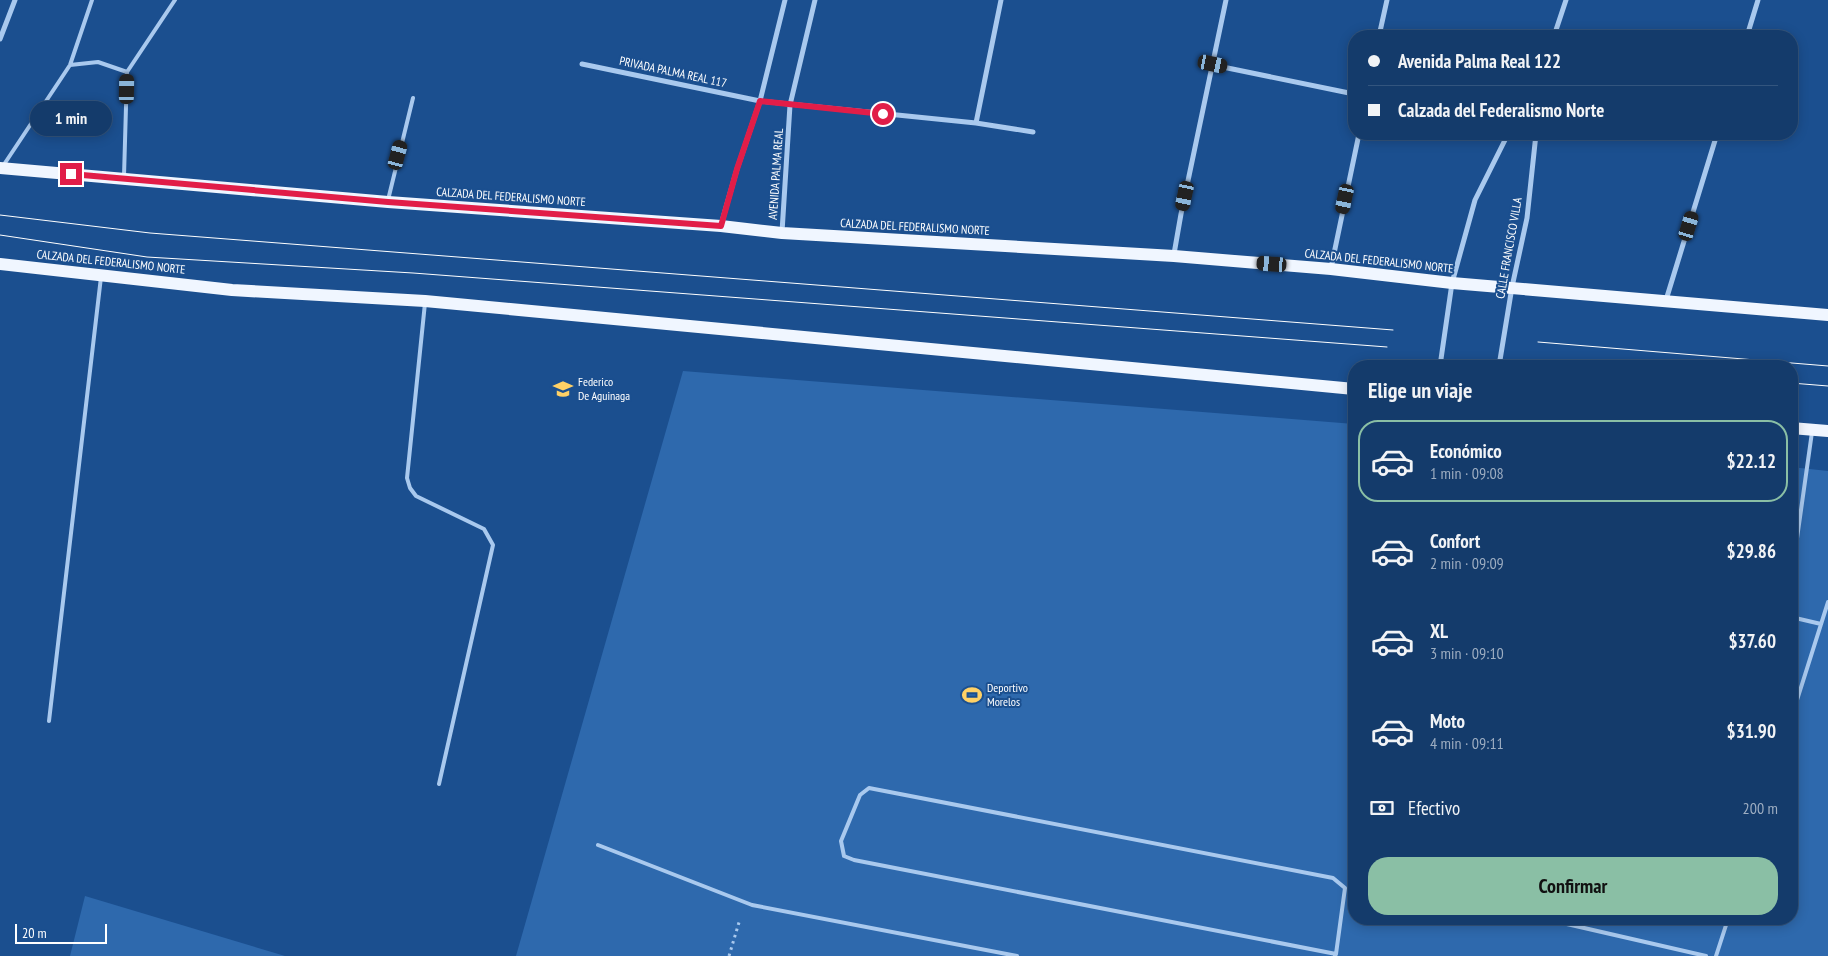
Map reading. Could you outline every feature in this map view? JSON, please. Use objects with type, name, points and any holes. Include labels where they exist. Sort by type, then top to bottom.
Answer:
[{"type":"main road","name":"CALZADA DEL FEDERALISMO NORTE","points":[[1,168],[388,202],[721,226],[782,233],[1174,256],[1331,269],[1452,283],[1828,315]]},
{"type":"main road","name":"CALZADA DEL FEDERALISMO NORTE","points":[[0,264],[232,290],[425,301],[1348,388]]},
{"type":"main road","points":[[1798,429],[1828,431]]},
{"type":"street","points":[[0,39],[14,0]]},
{"type":"street","points":[[721,226],[737,169],[760,101],[785,0]]},
{"type":"street","name":"AVENIDA PALMA REAL","points":[[782,233],[790,105],[815,0]]},
{"type":"street","points":[[976,123],[1000,0]]},
{"type":"street","points":[[1174,256],[1181,214],[1226,0]]},
{"type":"street","points":[[1380,30],[1387,0]]},
{"type":"street","points":[[1556,30],[1566,0]]},
{"type":"street","points":[[1749,30],[1758,0]]},
{"type":"street","name":"PRIVADA PALMA REAL 117","points":[[582,64],[760,101],[976,123],[1033,132]]},
{"type":"street","points":[[1213,64],[1348,93]]},
{"type":"street","points":[[1331,269],[1358,140]]},
{"type":"street","points":[[1441,360],[1452,283],[1475,200],[1505,140]]},
{"type":"street","name":"CALLE FRANCISCO VILLA","points":[[1500,360],[1512,288],[1527,218],[1535,140]]},
{"type":"street","points":[[1666,300],[1715,140]]},
{"type":"lane","points":[[1,168],[70,66],[92,0]]},
{"type":"lane","points":[[124,178],[127,72],[175,0]]},
{"type":"lane","points":[[70,66],[98,62],[127,72]]},
{"type":"lane","points":[[388,202],[413,98]]},
{"type":"lane","points":[[50,721],[101,275]]},
{"type":"lane","points":[[425,301],[407,478],[410,488],[416,496],[484,529],[493,545],[439,784]]},
{"type":"lane","points":[[1798,533],[1813,430]]},
{"type":"lane","points":[[1798,697],[1828,602]]},
{"type":"lane","points":[[1798,619],[1821,624]]},
{"type":"lane","points":[[870,788],[1333,878],[1345,888],[1335,955],[854,860],[844,856],[841,841],[860,795],[870,788]]},
{"type":"lane","points":[[598,844],[744,902],[1017,956]]},
{"type":"lane","points":[[1571,925],[1706,956]]},
{"type":"lane","points":[[1716,956],[1726,925]]},
{"type":"path","points":[[730,956],[744,902]]},
{"type":"shaded area","name":"Deportivo Morelos","points":[[683,371],[1348,424],[1348,925],[1798,925],[1798,468],[1828,471],[1828,956],[516,956]]},
{"type":"shaded area","points":[[85,896],[285,956],[70,956]]},
{"type":"tram line","points":[[0,215],[150,233],[1393,330]]},
{"type":"tram line","points":[[0,235],[147,257],[413,273],[1387,347]]},
{"type":"tram line","points":[[1538,342],[1756,360]]},
{"type":"tram line","points":[[1798,364],[1828,366]]},
{"type":"tram line","points":[[1798,384],[1828,386]]},
{"type":"place","name":"Federico De Aguinaga","points":[[563,389]]},
{"type":"place","name":"Deportivo Morelos","points":[[972,695]]},
{"type":"route","points":[[71,174],[388,202],[721,226],[737,169],[760,101],[883,114]]}]
